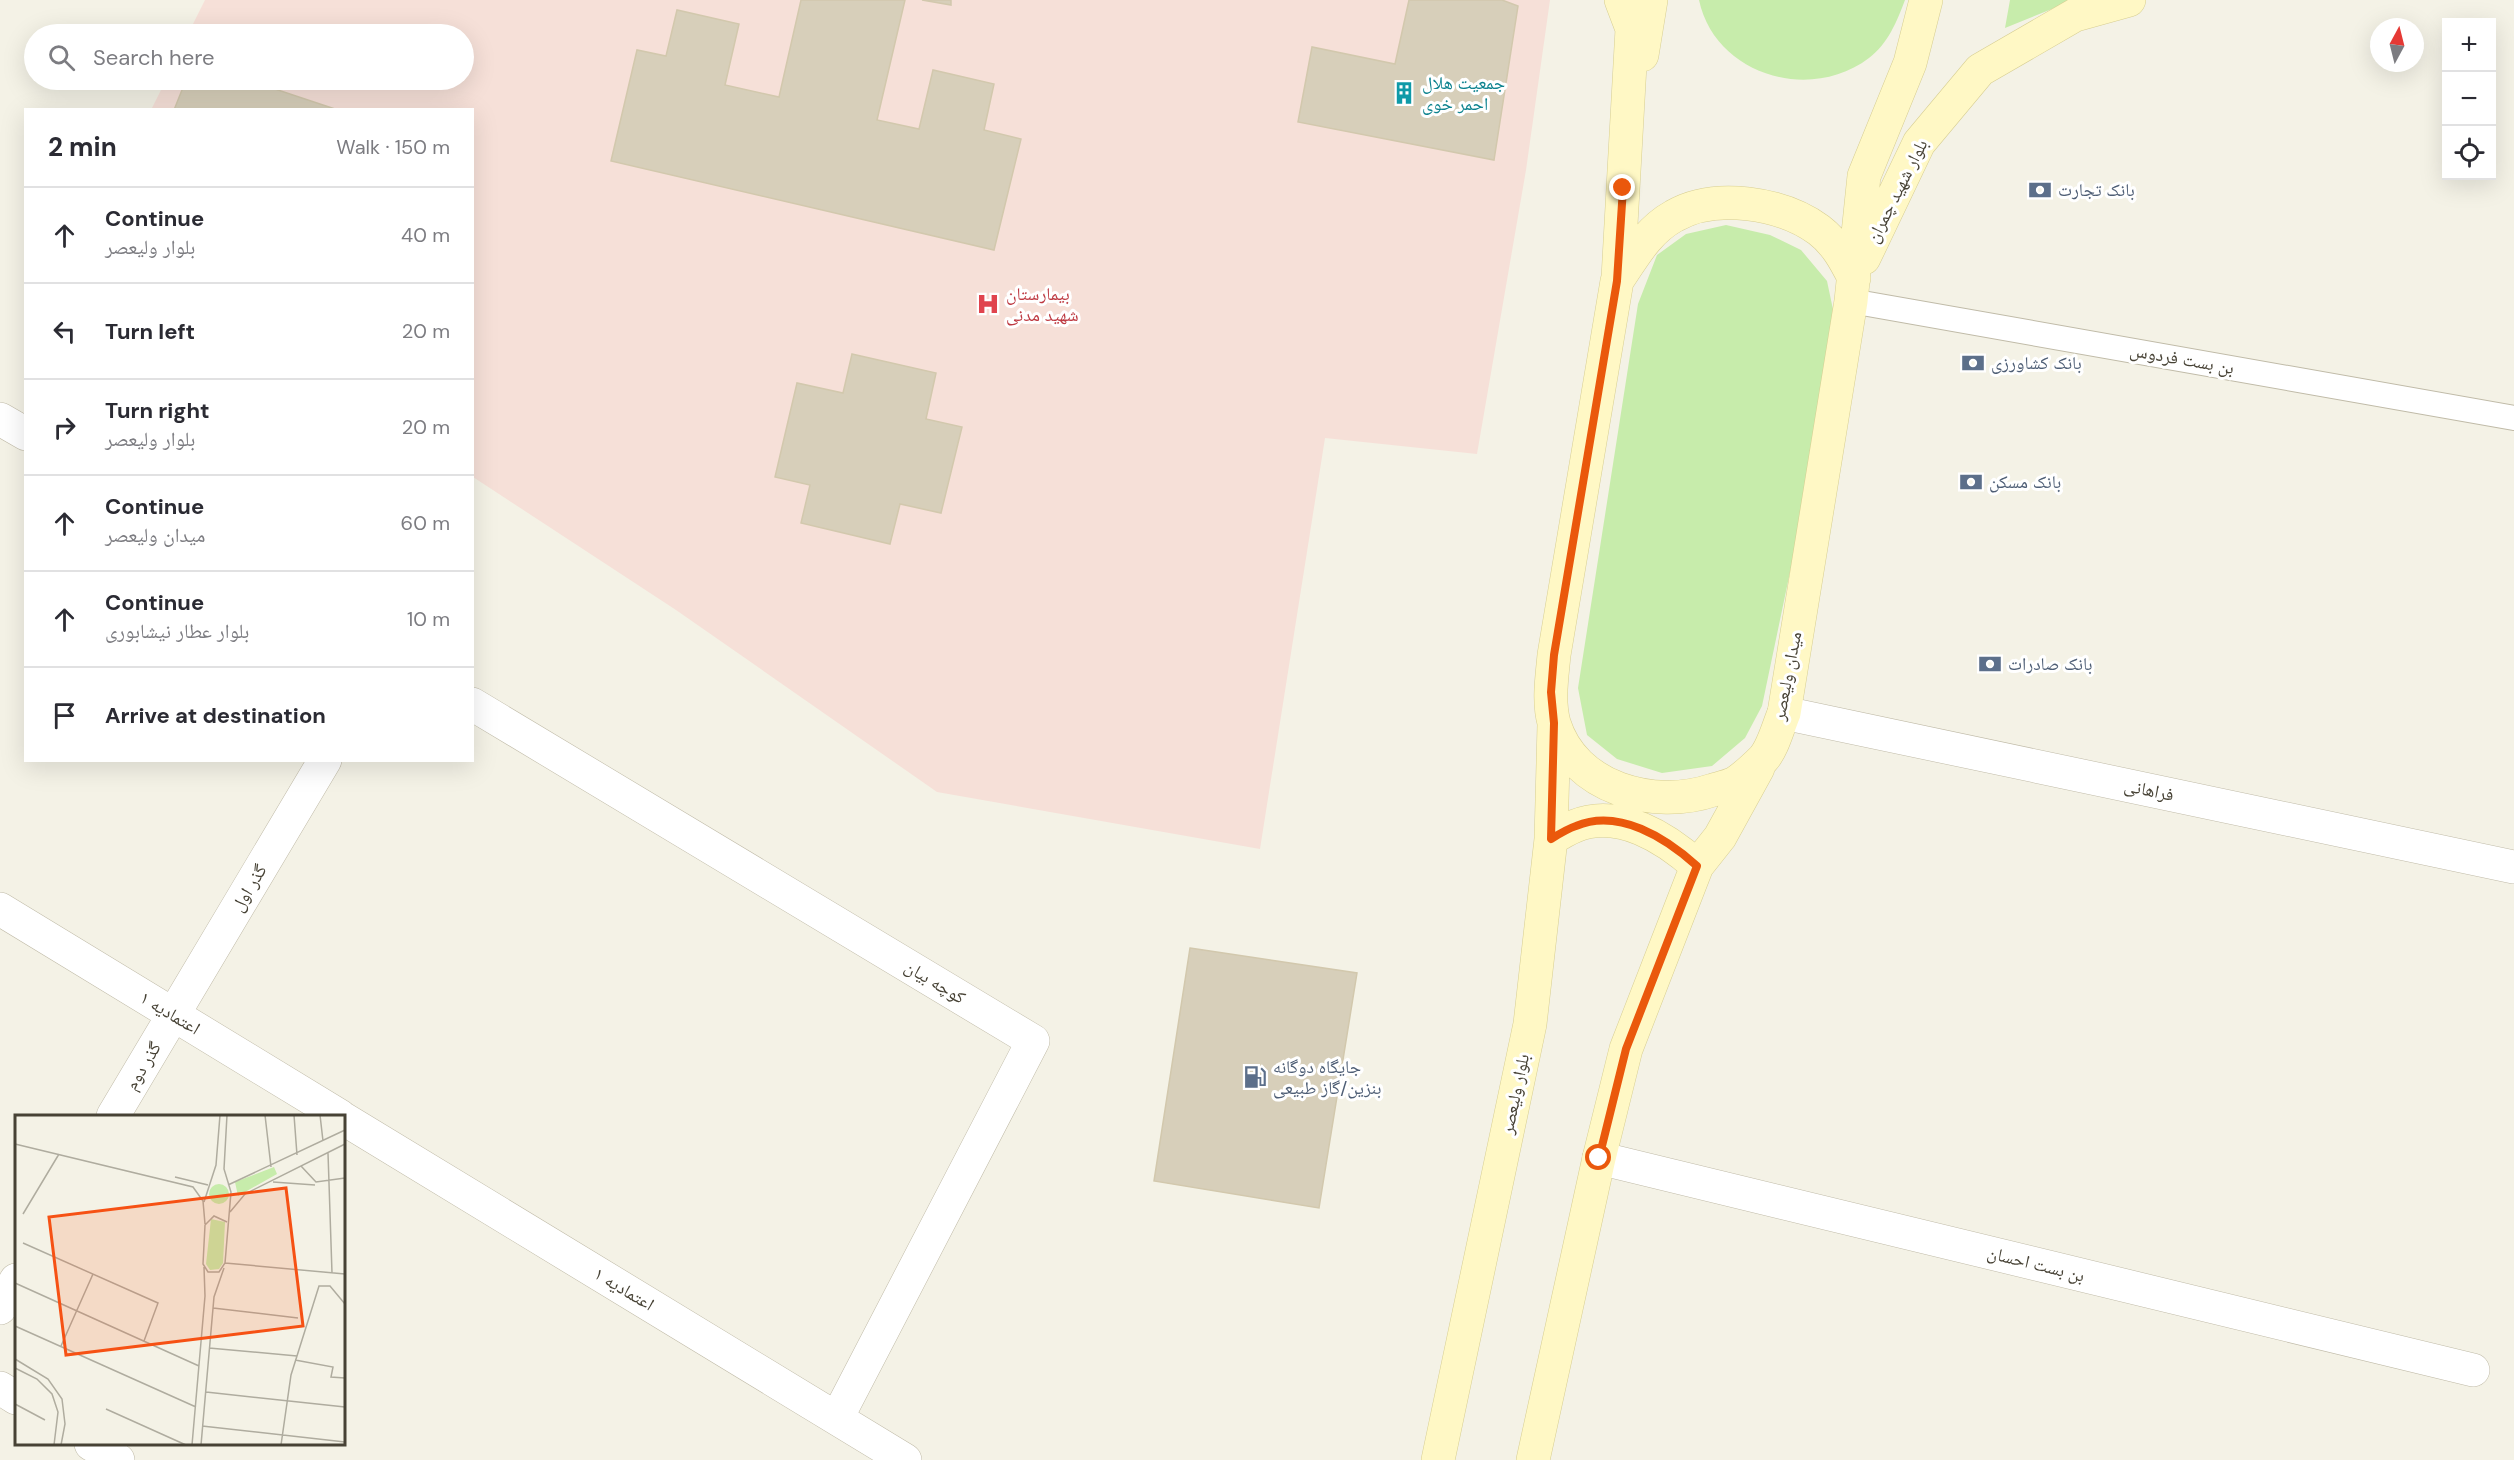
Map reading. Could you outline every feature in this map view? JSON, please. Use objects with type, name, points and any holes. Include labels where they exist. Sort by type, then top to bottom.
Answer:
[{"type":"main road","points":[[1617,281],[1632,29],[1621,0]]},
{"type":"main road","points":[[1623,188],[1651,0]]},
{"type":"main road","points":[[1852,290],[1864,176],[1910,63],[1926,0]]},
{"type":"main road","name":"بلوار شهید چمران","points":[[1852,290],[1919,143],[1980,70],[2075,15],[2129,0]]},
{"type":"main road","name":"میدان ولیعصر","points":[[1723,202],[1791,214],[1820,231],[1841,252],[1852,290],[1784,713],[1765,757],[1735,783],[1704,793],[1673,799],[1635,795],[1593,776],[1569,754],[1554,723],[1551,692],[1554,655],[1617,281],[1646,236],[1675,215],[1701,206],[1723,202]]},
{"type":"main road","name":"بلوار ولیعصر","points":[[1438,1460],[1530,1024],[1551,839],[1554,723]]},
{"type":"main road","points":[[1533,1460],[1599,1158],[1626,1049],[1697,866],[1720,837],[1765,757]]},
{"type":"main road","points":[[1551,839],[1577,825],[1605,820],[1633,825],[1677,848],[1697,866]]},
{"type":"street","points":[[0,419],[24,433]]},
{"type":"street","name":"کوچه بیان","points":[[474,705],[1034,1041],[837,1418]]},
{"type":"street","name":"فراهانی","points":[[1784,713],[2514,867]]},
{"type":"street","name":"گذر اول","points":[[173,1015],[324,762]]},
{"type":"street","name":"اعتمادیه ۱","points":[[0,909],[337,1115]]},
{"type":"street","name":"گذر دوم","points":[[114,1115],[173,1015]]},
{"type":"street","name":"اعتمادیه ۱","points":[[345,1120],[905,1460]]},
{"type":"street","name":"بن بست احسان","points":[[1599,1158],[2473,1370]]},
{"type":"street","points":[[0,1308],[15,1282]]},
{"type":"street","points":[[0,1388],[15,1397]]},
{"type":"street","points":[[94,1445],[118,1460]]},
{"type":"lane","name":"بن بست فردوس","points":[[1852,290],[2514,418]]},
{"type":"shaded area","name":"بیمارستان شهید مدنی","points":[[205,0],[1550,0],[1526,170],[1477,454],[1325,438],[1260,849],[937,792],[676,610],[474,478],[474,108],[152,108],[161,90],[474,90],[474,24],[193,24]]},
{"type":"green space","points":[[1699,0],[1905,0],[1887,39],[1869,58],[1845,72],[1820,78],[1794,79],[1768,74],[1744,63],[1724,47],[1708,26]]},
{"type":"green space","points":[[2010,0],[2074,0],[2005,28]]},
{"type":"green space","points":[[1726,225],[1770,235],[1801,250],[1827,281],[1839,338],[1762,706],[1745,738],[1712,766],[1662,773],[1617,759],[1587,735],[1578,688],[1638,304],[1657,255],[1686,234]]},
{"type":"building","points":[[801,0],[905,0],[877,120],[919,129],[933,70],[994,84],[984,130],[1021,139],[994,250],[611,161],[637,50],[666,56],[677,10],[739,24],[725,85],[779,97]]},
{"type":"building","points":[[922,0],[951,0],[951,5]]},
{"type":"building","name":"جمعیت هلال احمر خوی","points":[[1409,0],[1502,0],[1518,6],[1494,160],[1298,122],[1312,47],[1395,64]]},
{"type":"building","points":[[182,90],[278,90],[332,108],[175,108]]},
{"type":"building","points":[[852,354],[936,373],[926,419],[962,427],[941,513],[900,504],[890,544],[801,523],[810,485],[775,477],[797,383],[843,393]]},
{"type":"building","name":"جایگاه دوگانه بنزین/گاز طبیعی","points":[[1190,948],[1357,973],[1319,1208],[1154,1181]]},
{"type":"place","name":"جمعیت هلال احمر خوی","points":[[1404,93]]},
{"type":"place","name":"بانک تجارت","points":[[2040,190]]},
{"type":"place","name":"بیمارستان شهید مدنی","points":[[988,304]]},
{"type":"place","name":"بانک کشاورزی","points":[[1973,363]]},
{"type":"place","name":"بانک مسکن","points":[[1971,482]]},
{"type":"place","name":"بانک صادرات","points":[[1990,664]]},
{"type":"place","name":"جایگاه دوگانه بنزین/گاز طبیعی","points":[[1255,1077]]},
{"type":"route","points":[[1599,1158],[1626,1049],[1697,866],[1677,848],[1633,825],[1605,820],[1577,825],[1551,839],[1550,792],[1554,723],[1551,692],[1554,655],[1617,281],[1623,188]]}]
